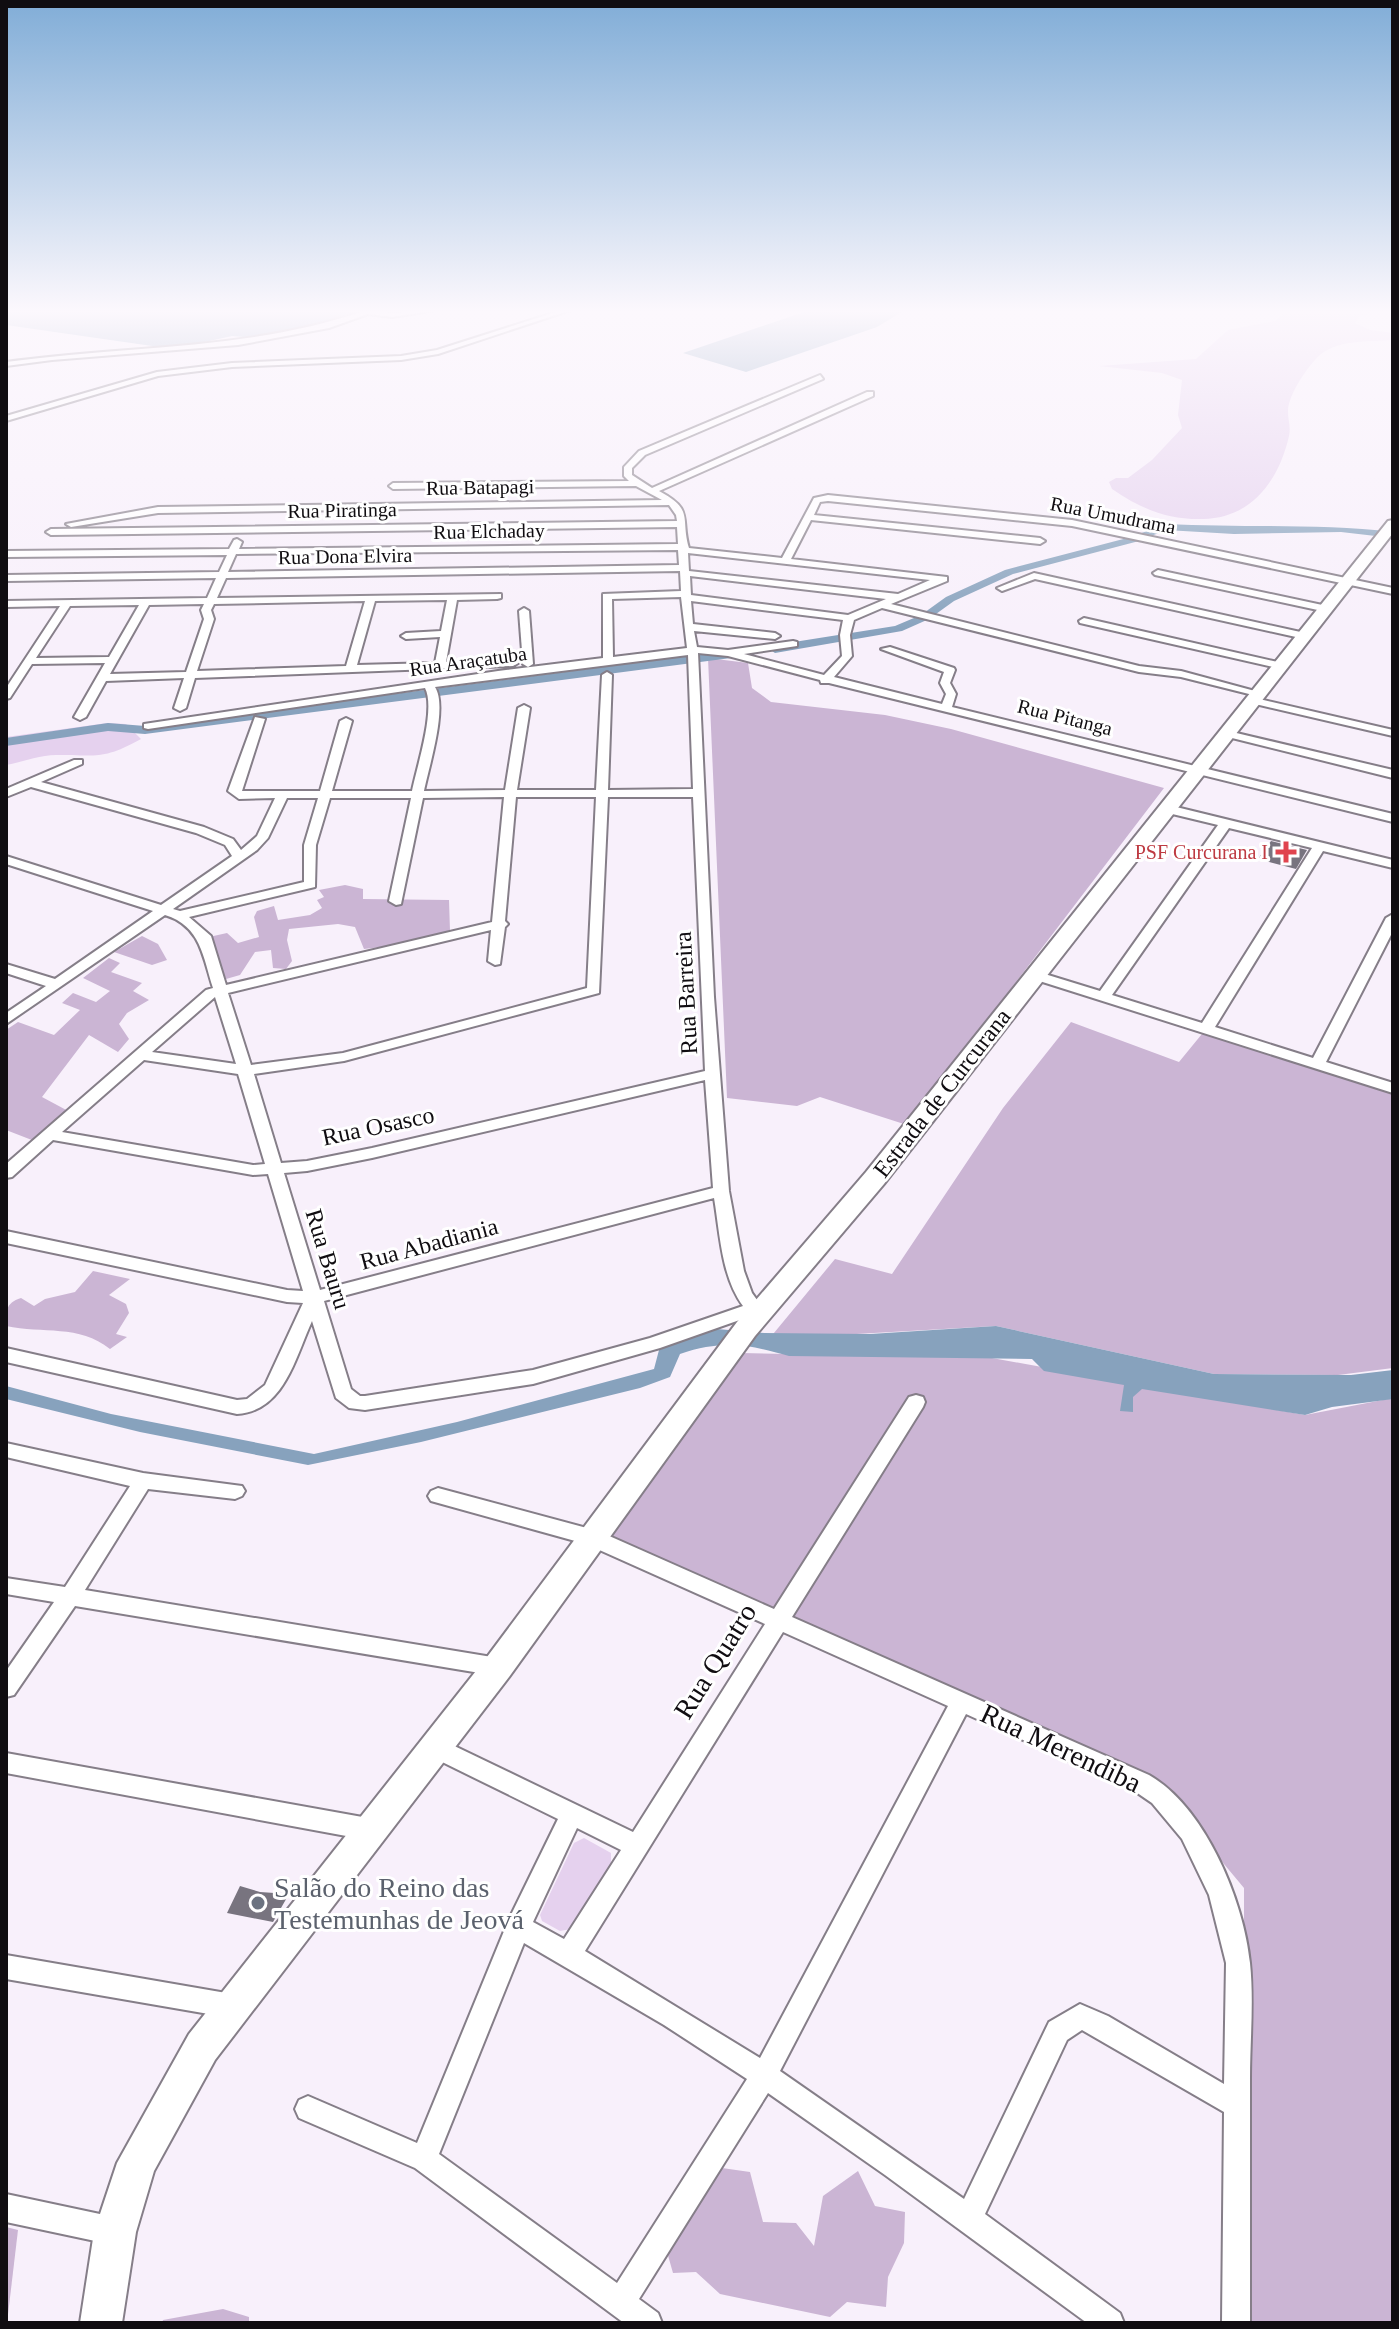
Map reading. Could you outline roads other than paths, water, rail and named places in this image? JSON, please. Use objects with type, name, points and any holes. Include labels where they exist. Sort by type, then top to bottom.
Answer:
[{"type":"main road","name":"Estrada de Curcurana","points":[[101,2323],[115,2232],[137,2163],[202,2047],[368,1829],[498,1667],[753,1318],[856,1200],[1388,533]]},
{"type":"street","points":[[673,503],[635,484],[628,476],[628,467],[642,453],[722,419]]},
{"type":"street","points":[[650,492],[815,419]]},
{"type":"street","points":[[393,486],[635,484]]},
{"type":"street","name":"Rua Umudrama","points":[[808,517],[822,498],[1042,519],[1134,535],[1393,591]]},
{"type":"street","name":"Rua Batapagi","points":[[51,532],[70,524],[158,510],[673,503]]},
{"type":"street","name":"Rua Barreira","points":[[673,503],[679,509],[682,524],[688,627],[693,655],[712,1074],[721,1191],[735,1271],[753,1318]]},
{"type":"street","points":[[180,708],[209,619],[206,610],[254,508]]},
{"type":"street","points":[[113,531],[117,516]]},
{"type":"street","points":[[786,560],[808,517],[1040,541]]},
{"type":"street","name":"Rua Piratinga","points":[[51,532],[682,524]]},
{"type":"street","name":"Rua Elchaday","points":[[6,554],[685,549],[944,579],[898,597]]},
{"type":"street","name":"Rua Dona Elvira","points":[[6,578],[685,571],[898,597]]},
{"type":"street","points":[[1158,573],[1327,609]]},
{"type":"street","points":[[1002,588],[1034,576],[1305,636]]},
{"type":"street","points":[[6,604],[497,596]]},
{"type":"street","points":[[140,1055],[243,1070],[344,1057],[594,990],[608,668],[607,596],[687,596],[849,618],[898,597]]},
{"type":"street","points":[[440,664],[452,597]]},
{"type":"street","points":[[351,668],[371,598]]},
{"type":"street","points":[[80,717],[146,601]]},
{"type":"street","points":[[6,696],[12,678],[29,661],[67,603]]},
{"type":"street","points":[[880,604],[1139,669],[1181,674],[1258,698],[1393,733]]},
{"type":"street","points":[[524,611],[528,664]]},
{"type":"street","points":[[825,681],[847,656],[849,618]]},
{"type":"street","points":[[1084,621],[1282,666]]},
{"type":"street","points":[[688,627],[775,636]]},
{"type":"street","points":[[406,636],[445,634]]},
{"type":"street","name":"Rua Araçatuba","points":[[148,726],[545,668],[608,668],[793,644]]},
{"type":"street","points":[[886,649],[950,670],[945,683],[951,694],[946,708]]},
{"type":"street","name":"Rua Pitanga","points":[[728,653],[825,681],[1393,818]]},
{"type":"street","points":[[29,661],[111,660]]},
{"type":"street","points":[[101,678],[440,664],[528,664],[545,668]]},
{"type":"street","points":[[396,901],[435,707],[433,691],[428,685]]},
{"type":"street","points":[[495,961],[501,924],[510,794],[524,708]]},
{"type":"street","points":[[259,719],[234,791],[239,795],[699,793]]},
{"type":"street","points":[[173,912],[308,886],[312,879],[308,857],[346,721]]},
{"type":"street","points":[[1228,734],[1393,774]]},
{"type":"street","points":[[6,793],[78,762]]},
{"type":"street","points":[[27,782],[200,830],[229,842],[240,857]]},
{"type":"street","points":[[6,1020],[55,984],[173,912],[262,838],[282,797]]},
{"type":"street","points":[[1168,809],[1393,864]]},
{"type":"street","points":[[1103,997],[1226,823]]},
{"type":"street","points":[[1206,1029],[1320,846]]},
{"type":"street","name":"Rua Bauru","points":[[6,860],[173,912],[204,936],[223,990],[243,1070],[277,1170],[343,1393],[356,1403],[533,1377],[753,1318]]},
{"type":"street","points":[[1317,1064],[1393,918]]},
{"type":"street","points":[[6,1173],[200,1000],[223,990],[501,924]]},
{"type":"street","points":[[6,968],[55,984]]},
{"type":"street","points":[[1035,975],[1393,1088]]},
{"type":"street","name":"Rua Osasco","points":[[50,1135],[253,1170],[277,1170],[372,1153],[712,1074]]},
{"type":"street","name":"Rua Abadiania","points":[[6,1237],[287,1296],[314,1298],[721,1191]]},
{"type":"street","points":[[6,1355],[237,1407],[251,1406],[272,1389],[314,1298]]},
{"type":"street","name":"Rua Quatro","points":[[569,1954],[916,1402]]},
{"type":"street","points":[[6,1450],[143,1481],[235,1491]]},
{"type":"street","points":[[6,1688],[70,1596],[143,1481]]},
{"type":"street","name":"Rua Merendiba","points":[[438,1496],[591,1537],[778,1618],[1157,1793],[1182,1820],[1215,1882],[1232,1926],[1238,1963],[1236,2323]]},
{"type":"street","points":[[6,1586],[498,1667]]},
{"type":"street","points":[[621,2302],[764,2076],[961,1702]]},
{"type":"street","points":[[436,1748],[635,1845]]},
{"type":"street","points":[[6,1763],[368,1829]]},
{"type":"street","points":[[424,2159],[518,1927],[572,1815]]},
{"type":"street","points":[[518,1927],[569,1954],[764,2076],[969,2218],[1110,2323]]},
{"type":"street","points":[[6,1967],[232,2006]]},
{"type":"street","points":[[969,2218],[1058,2031],[1080,2017],[1238,2106]]},
{"type":"street","points":[[308,2109],[424,2159],[648,2323]]},
{"type":"street","points":[[6,2208],[115,2232]]},
{"type":"water","points":[[996,1326],[1214,1374],[1351,1375],[1393,1370],[1393,1399],[1332,1407],[1305,1415],[1142,1389],[1133,1397],[1133,1412],[1120,1411],[1124,1385],[1044,1371],[1032,1359],[789,1356],[748,1346],[722,1345],[680,1354],[670,1377],[640,1388],[421,1442],[308,1465],[140,1432],[6,1399],[6,1386],[111,1414],[314,1454],[457,1422],[654,1369],[659,1350],[682,1336],[717,1329],[764,1333],[870,1334]]},
{"type":"waterway","points":[[775,649],[898,629],[925,617],[950,599],[1009,572],[1135,539],[1165,527],[1234,531],[1341,529],[1393,535]]},
{"type":"waterway","points":[[6,742],[108,727],[145,730],[750,652]]},
{"type":"place","name":"PSF Curcurana I","points":[[1286,852]]},
{"type":"place","name":"Salão do Reino das Testemunhas de Jeová","points":[[258,1903]]}]
